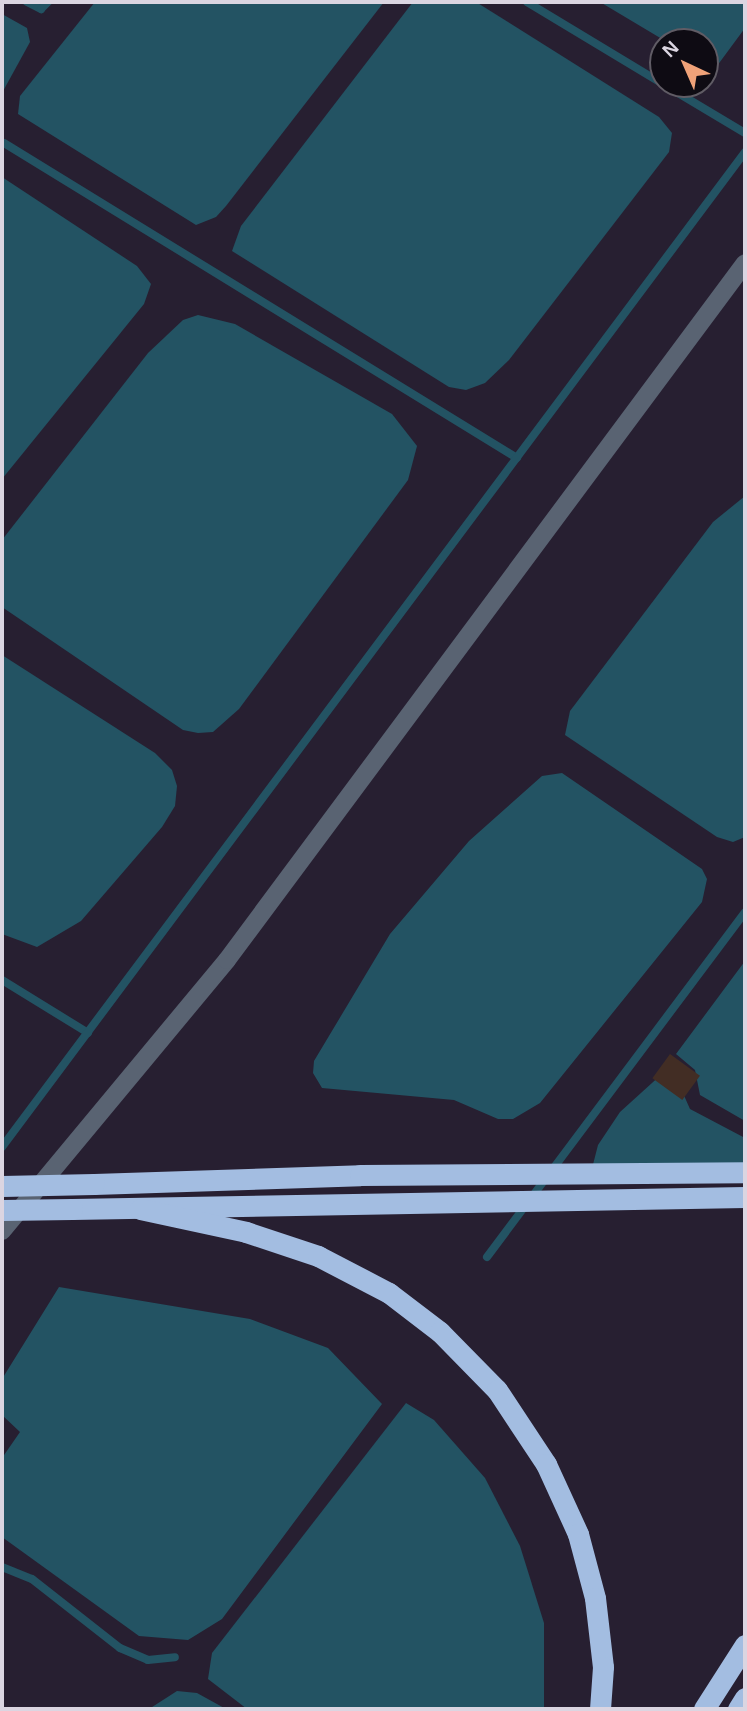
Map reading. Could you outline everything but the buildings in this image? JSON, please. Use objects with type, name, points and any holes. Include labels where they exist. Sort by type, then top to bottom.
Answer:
[{"type":"highway","points":[[2,1186],[360,1175],[745,1172]]},
{"type":"highway","points":[[2,1210],[360,1206],[745,1197]]},
{"type":"highway","points":[[140,1209],[246,1232],[318,1256],[389,1293],[440,1332],[497,1390],[546,1464],[578,1534],[595,1598],[603,1667],[600,1709]]},
{"type":"highway","points":[[704,1709],[745,1646]]},
{"type":"highway","points":[[738,1709],[745,1698]]},
{"type":"street","points":[[2,1231],[227,960],[745,264]]},
{"type":"water","points":[[95,2],[384,2],[226,206],[216,217],[196,225],[18,114],[20,96]]},
{"type":"water","points":[[413,2],[476,2],[659,117],[672,133],[669,152],[509,360],[485,383],[466,390],[449,387],[232,251],[241,226]]},
{"type":"water","points":[[600,2],[745,2],[745,28],[719,63],[719,28],[649,28],[649,31]]},
{"type":"water","points":[[2,14],[27,28],[30,42],[2,93]]},
{"type":"water","points":[[2,177],[137,266],[151,284],[144,304],[2,479]]},
{"type":"water","points":[[198,315],[235,324],[392,414],[417,446],[408,480],[239,709],[213,732],[198,733],[183,730],[2,607],[2,540],[148,353],[183,320]]},
{"type":"water","points":[[745,496],[745,837],[733,842],[717,837],[565,735],[570,711],[713,522]]},
{"type":"water","points":[[2,655],[155,753],[172,770],[177,786],[175,806],[162,827],[81,921],[37,947],[2,934]]},
{"type":"water","points":[[562,773],[702,869],[707,879],[702,902],[540,1103],[513,1119],[498,1119],[454,1100],[322,1088],[313,1073],[314,1061],[390,934],[469,841],[542,776]]},
{"type":"water","points":[[745,961],[745,1121],[700,1095],[695,1070],[676,1054]]},
{"type":"water","points":[[663,1073],[678,1082],[690,1109],[745,1138],[745,1178],[589,1180],[598,1145],[620,1112]]},
{"type":"water","points":[[59,1287],[250,1319],[328,1348],[382,1404],[222,1619],[188,1640],[139,1636],[2,1537],[2,1458],[20,1432],[2,1415],[2,1379]]},
{"type":"water","points":[[406,1403],[434,1420],[485,1478],[520,1546],[544,1623],[544,1709],[247,1709],[208,1679],[212,1653]]},
{"type":"water","points":[[177,1691],[197,1693],[226,1709],[149,1709]]},
{"type":"waterway","points":[[27,2],[41,9],[48,2]]},
{"type":"waterway","points":[[527,2],[649,76]]},
{"type":"waterway","points":[[686,98],[745,133]]},
{"type":"waterway","points":[[4,143],[517,458]]},
{"type":"waterway","points":[[2,1147],[745,152]]},
{"type":"waterway","points":[[487,1257],[745,912]]},
{"type":"waterway","points":[[2,980],[88,1033]]},
{"type":"waterway","points":[[2,1567],[32,1579],[120,1648],[148,1660],[175,1657]]}]
